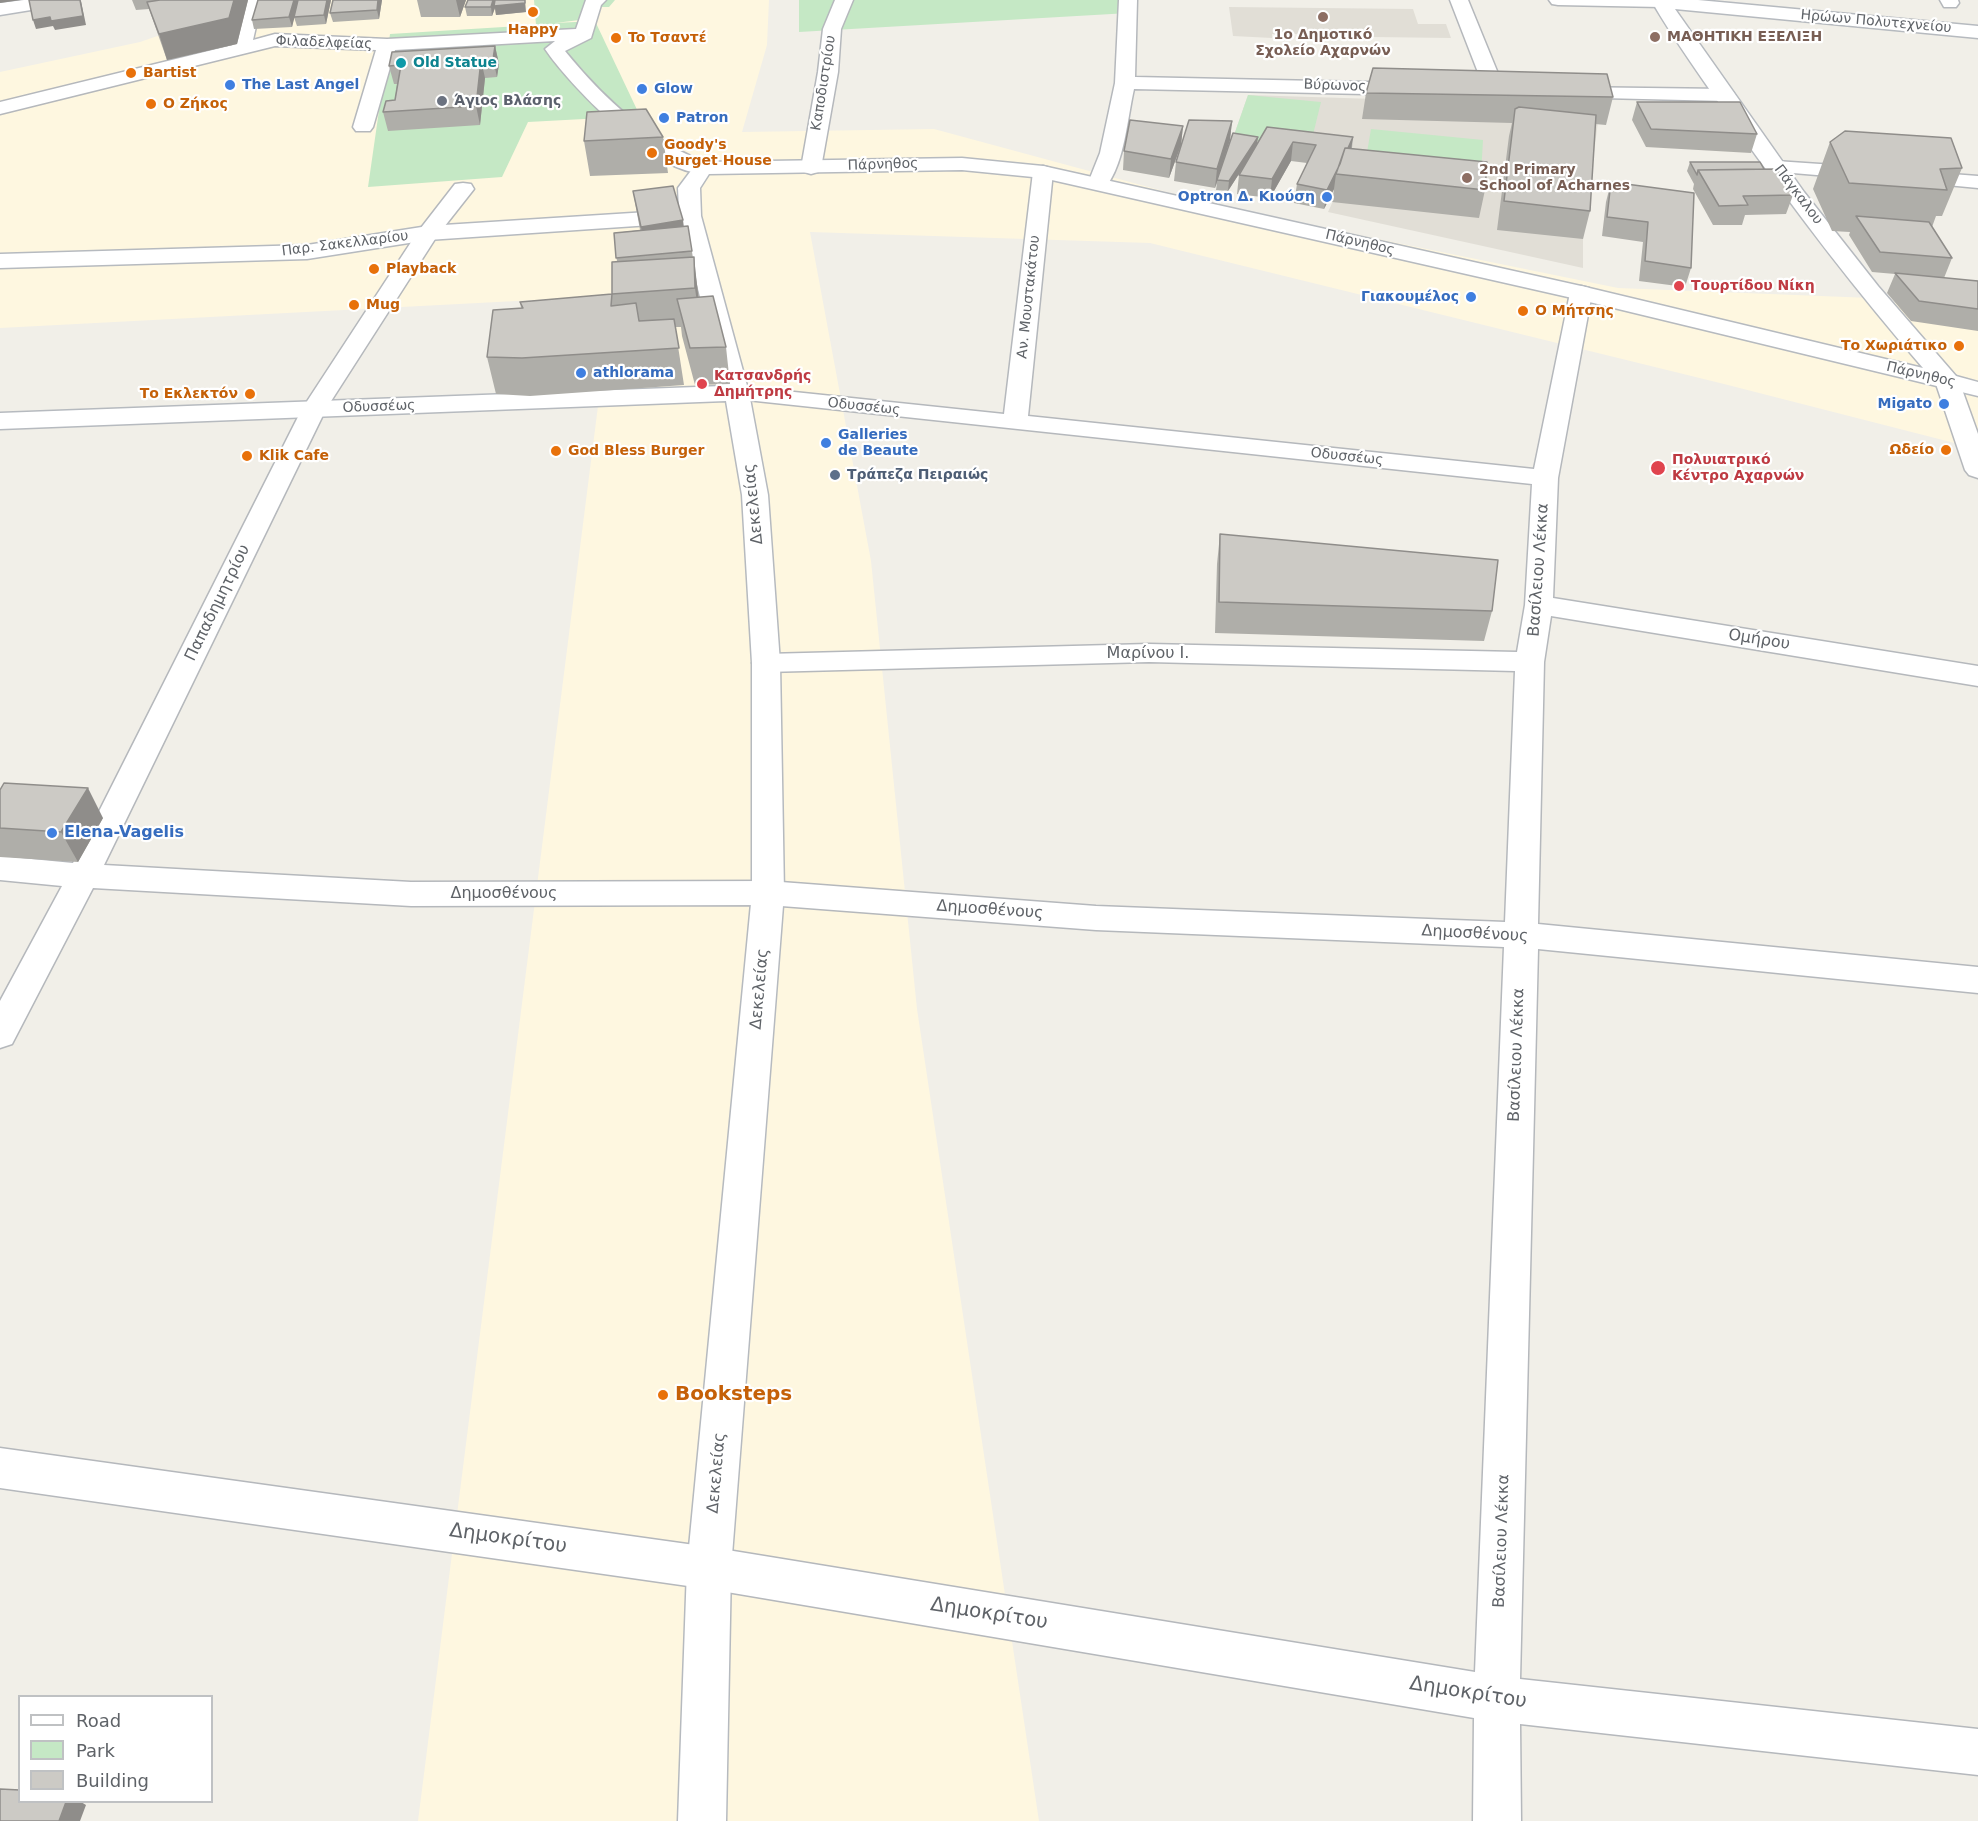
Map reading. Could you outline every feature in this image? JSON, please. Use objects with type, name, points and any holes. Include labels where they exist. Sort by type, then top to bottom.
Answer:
[{"type":"street","points":[[0,9],[62,0]]},
{"type":"street","points":[[242,47],[253,0]]},
{"type":"street","points":[[597,0],[593,3],[584,34],[554,49],[593,96],[650,141],[686,164],[703,168]]},
{"type":"street","name":"Καποδιστρίου","points":[[811,168],[828,72],[832,29],[844,0]]},
{"type":"street","points":[[1099,183],[1110,153],[1125,83],[1128,0]]},
{"type":"street","points":[[1460,0],[1496,93]]},
{"type":"street","name":"Ηρώων Πολυτεχνείου","points":[[1558,0],[1660,1],[1978,32]]},
{"type":"street","name":"Πάγκαλου","points":[[1660,1],[1776,167],[1899,327],[1947,381]]},
{"type":"street","name":"Φιλαδελφείας","points":[[0,108],[275,40],[387,45],[584,34]]},
{"type":"street","points":[[363,127],[387,45]]},
{"type":"street","name":"Βύρωνος","points":[[1125,83],[1297,85],[1426,90]]},
{"type":"street","points":[[1473,92],[1519,93]]},
{"type":"street","points":[[1553,93],[1725,96]]},
{"type":"street","name":"Πάρνηθος","points":[[703,168],[962,164],[1042,172],[1581,293],[1978,389]]},
{"type":"street","points":[[1776,167],[1978,182]]},
{"type":"street","name":"Δεκελείας","points":[[702,1821],[709,1568],[768,893],[766,663],[755,495],[737,393],[690,216],[689,188],[703,168]]},
{"type":"street","name":"Αν. Μουστακάτου","points":[[1016,423],[1042,172]]},
{"type":"street","name":"Παπαδημητρίου","points":[[0,1034],[84,876],[314,409],[428,233],[463,189]]},
{"type":"street","name":"Παρ. Σακελλαρίου","points":[[0,261],[307,252],[428,233],[690,216]]},
{"type":"street","name":"Βασίλειου Λέκκα","points":[[1497,1821],[1497,1699],[1530,662],[1539,605],[1545,478],[1581,293]]},
{"type":"street","points":[[1947,381],[1978,470]]},
{"type":"street","name":"Οδυσσέως","points":[[0,421],[737,393],[1545,478]]},
{"type":"street","name":"Ομήρου","points":[[1539,605],[1978,675]]},
{"type":"street","name":"Μαρίνου Ι.","points":[[766,663],[1149,653],[1530,662]]},
{"type":"street","name":"Δημοσθένους","points":[[0,868],[84,876],[411,894],[768,893],[1096,918],[1521,935],[1978,980]]},
{"type":"street","name":"Δημοκρίτου","points":[[0,1468],[709,1568],[1497,1699],[1978,1752]]},
{"type":"shaded area","points":[[262,0],[769,0],[767,45],[742,132],[934,129],[1226,208],[1618,288],[1871,298],[1978,320],[1978,449],[1150,243],[810,232],[871,561],[917,1009],[1039,1821],[418,1821],[612,296],[0,328],[0,72],[140,42]]},
{"type":"shaded area","name":"1ο Δημοτικό Σχολείο Αχαρνών","points":[[1229,7],[1413,9],[1418,24],[1446,24],[1451,38],[1373,37],[1369,34],[1272,34],[1272,38],[1233,36]]},
{"type":"shaded area","name":"2nd Primary School of Acharnes","points":[[1248,95],[1600,106],[1583,239],[1583,268],[1328,212],[1354,155],[1233,138]]},
{"type":"green space","points":[[534,0],[615,0],[609,7],[592,7],[588,19],[555,23],[595,21],[640,116],[528,122],[502,177],[368,187],[390,34],[536,25]]},
{"type":"green space","points":[[799,0],[1137,0],[1129,13],[799,32]]},
{"type":"green space","points":[[1248,95],[1321,102],[1310,147],[1233,138]]},
{"type":"green space","points":[[1371,129],[1483,140],[1481,175],[1365,164]]},
{"type":"building","points":[[29,0],[80,0],[83,16],[51,21],[50,17],[33,20]]},
{"type":"building","points":[[234,0],[229,18],[159,34],[147,2]]},
{"type":"building","points":[[258,0],[294,0],[289,17],[252,20]]},
{"type":"building","points":[[298,0],[327,0],[324,15],[294,17]]},
{"type":"building","points":[[333,0],[378,0],[377,10],[330,13]]},
{"type":"building","points":[[468,0],[493,0],[491,7],[465,7]]},
{"type":"building","points":[[495,0],[525,0],[525,3],[494,6]]},
{"type":"building","points":[[495,46],[493,59],[481,60],[476,106],[383,112],[386,101],[395,100],[401,65],[389,66],[392,52]]},
{"type":"building","points":[[1373,68],[1607,74],[1613,97],[1366,93]]},
{"type":"building","points":[[1637,102],[1740,102],[1757,134],[1651,129]]},
{"type":"building","points":[[1519,107],[1596,115],[1590,211],[1504,201],[1515,109]]},
{"type":"building","points":[[646,109],[663,137],[584,141],[587,112]]},
{"type":"building","points":[[1130,120],[1183,126],[1171,159],[1124,151]]},
{"type":"building","points":[[1189,120],[1232,121],[1217,169],[1176,162]]},
{"type":"building","points":[[1267,127],[1353,137],[1348,148],[1345,148],[1327,190],[1297,184],[1316,145],[1293,142],[1272,179],[1239,175]]},
{"type":"building","points":[[1845,131],[1951,138],[1962,168],[1940,169],[1947,190],[1849,183],[1830,142]]},
{"type":"building","points":[[1233,133],[1258,137],[1229,181],[1217,180]]},
{"type":"building","points":[[1345,148],[1487,162],[1485,190],[1336,174]]},
{"type":"building","points":[[1690,162],[1760,162],[1764,169],[1698,170],[1697,175]]},
{"type":"building","points":[[1777,169],[1793,195],[1743,196],[1748,205],[1719,206],[1698,170]]},
{"type":"building","points":[[1611,182],[1694,193],[1691,268],[1645,261],[1648,222],[1607,217]]},
{"type":"building","points":[[673,186],[683,220],[641,227],[633,191]]},
{"type":"building","points":[[1856,216],[1929,222],[1952,258],[1880,252]]},
{"type":"building","points":[[688,226],[692,251],[616,258],[614,233]]},
{"type":"building","points":[[694,257],[695,288],[612,294],[612,262]]},
{"type":"building","points":[[1895,273],[1978,281],[1978,309],[1919,301]]},
{"type":"building","points":[[612,294],[611,306],[636,303],[639,321],[674,319],[679,348],[522,358],[487,357],[493,310],[523,308],[520,302]]},
{"type":"building","points":[[713,296],[726,347],[690,348],[677,299]]},
{"type":"building","points":[[1220,534],[1498,560],[1492,611],[1219,602]]},
{"type":"building","points":[[4,783],[88,788],[61,832],[0,828],[0,790]]},
{"type":"building","points":[[0,1789],[18,1790],[18,1803],[66,1803],[59,1821],[0,1821]]},
{"type":"place","name":"Happy","points":[[533,12]]},
{"type":"place","name":"1ο Δημοτικό Σχολείο Αχαρνών","points":[[1323,17]]},
{"type":"place","name":"ΜΑΘΗΤΙΚΗ ΕΞΕΛΙΞΗ","points":[[1655,37]]},
{"type":"place","name":"To Τσαντέ","points":[[616,38]]},
{"type":"place","name":"Old Statue","points":[[401,63]]},
{"type":"place","name":"Bartist","points":[[131,73]]},
{"type":"place","name":"The Last Angel","points":[[230,85]]},
{"type":"place","name":"Glow","points":[[642,89]]},
{"type":"place","name":"Άγιος Βλάσης","points":[[442,101]]},
{"type":"place","name":"Ο Ζήκος","points":[[151,104]]},
{"type":"place","name":"Patron","points":[[664,118]]},
{"type":"place","name":"Goody's Burget House","points":[[652,153]]},
{"type":"place","name":"2nd Primary School of Acharnes","points":[[1467,178]]},
{"type":"place","name":"Optron Δ. Κιούση","points":[[1327,197]]},
{"type":"place","name":"Playback","points":[[374,269]]},
{"type":"place","name":"Τουρτίδου Νίκη","points":[[1679,286]]},
{"type":"place","name":"Γιακουμέλος","points":[[1471,297]]},
{"type":"place","name":"Mug","points":[[354,305]]},
{"type":"place","name":"Ο Μήτσης","points":[[1523,311]]},
{"type":"place","name":"Το Χωριάτικο","points":[[1959,346]]},
{"type":"place","name":"athlorama","points":[[581,373]]},
{"type":"place","name":"Κατσανδρής Δημήτρης","points":[[702,384]]},
{"type":"place","name":"Το Εκλεκτόν","points":[[250,394]]},
{"type":"place","name":"Migato","points":[[1944,404]]},
{"type":"place","name":"Galleries de Beaute","points":[[826,443]]},
{"type":"place","name":"Ωδείο","points":[[1946,450]]},
{"type":"place","name":"God Bless Burger","points":[[556,451]]},
{"type":"place","name":"Klik Cafe","points":[[247,456]]},
{"type":"place","name":"Πολυιατρικό Κέντρο Αχαρνών","points":[[1658,468]]},
{"type":"place","name":"Τράπεζα Πειραιώς","points":[[835,475]]},
{"type":"place","name":"Elena-Vagelis","points":[[52,833]]},
{"type":"place","name":"Booksteps","points":[[663,1395]]}]
